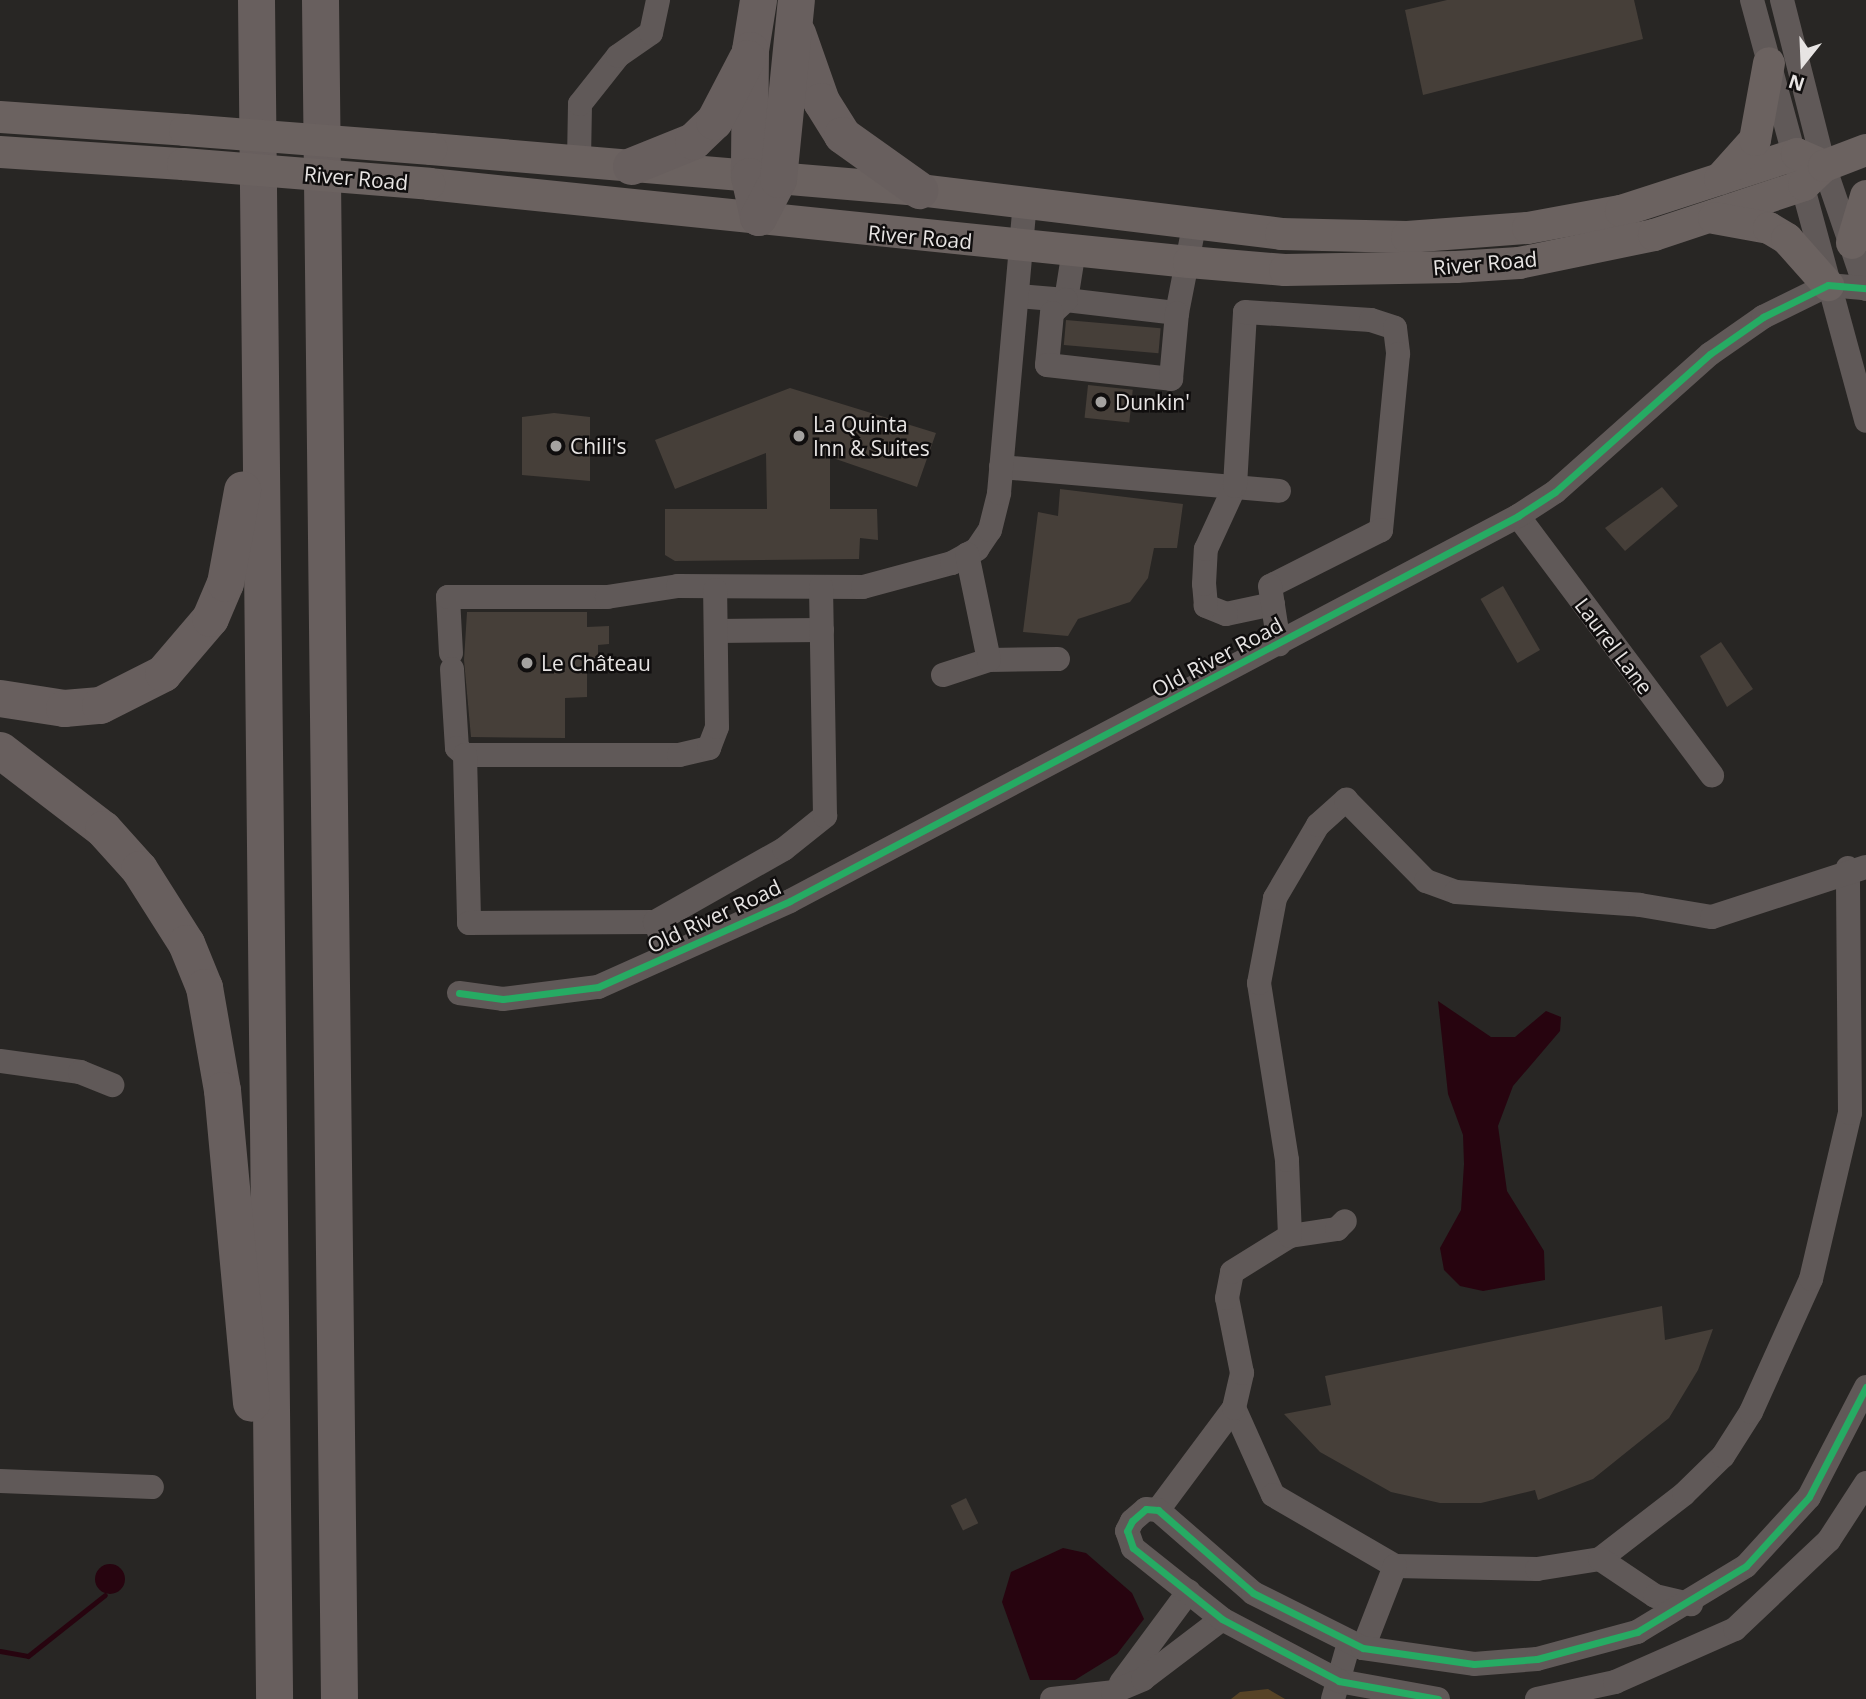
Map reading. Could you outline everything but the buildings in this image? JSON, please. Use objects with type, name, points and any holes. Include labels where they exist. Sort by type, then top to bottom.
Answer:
[{"type":"highway","points":[[256,0],[274,1699]]},
{"type":"highway","points":[[320,0],[339,1699]]},
{"type":"highway","points":[[320,50],[325,0]]},
{"type":"highway","points":[[758,0],[750,50],[764,177]]},
{"type":"highway","points":[[758,217],[797,17]]},
{"type":"highway","points":[[797,17],[821,101],[842,135],[919,190]]},
{"type":"highway","points":[[631,166],[687,146],[714,121],[750,50]]},
{"type":"highway","points":[[0,698],[64,708],[100,705],[163,673],[189,647],[225,583],[259,379]]},
{"type":"highway","points":[[0,750],[103,829],[139,869],[186,943],[204,987],[222,1090],[244,1348],[273,1581]]},
{"type":"main road","points":[[1713,185],[1737,167],[1755,140],[1769,63]]},
{"type":"main road","name":"River Road","points":[[0,117],[431,149],[919,190],[1194,226],[1281,234],[1463,236],[1621,211],[1713,185],[1808,168],[1866,150]]},
{"type":"main road","name":"River Road","points":[[0,152],[429,184],[1285,270],[1519,263],[1713,217],[1808,168]]},
{"type":"main road","points":[[1852,243],[1866,196]]},
{"type":"main road","points":[[1713,217],[1769,228],[1787,239],[1828,285]]},
{"type":"street","points":[[579,161],[580,104],[618,56],[651,33],[658,0]]},
{"type":"street","points":[[1752,0],[1769,63],[1808,168],[1852,243],[1866,289],[1828,285]]},
{"type":"street","points":[[1782,0],[1828,285],[1866,421]]},
{"type":"street","points":[[715,590],[717,727],[709,748],[679,755],[465,755],[457,748],[447,597],[607,597],[678,586],[715,590],[863,587],[967,554],[990,530],[1001,467],[1025,202]]},
{"type":"street","points":[[1074,250],[1066,300],[1052,313],[1047,365],[1171,379],[1177,313],[1194,226]]},
{"type":"street","name":"Old River Road","points":[[459,993],[552,996],[598,987],[669,955],[1058,764],[1518,516],[1565,484],[1710,354],[1763,317],[1828,285]]},
{"type":"street","points":[[1018,296],[1177,313]]},
{"type":"street","points":[[1273,604],[1226,614],[1206,606],[1206,549],[1235,486],[1245,312],[1371,320],[1395,328],[1398,354],[1381,530],[1270,586],[1273,604],[1279,644]]},
{"type":"street","points":[[1001,467],[1279,491]]},
{"type":"street","name":"Laurel Lane","points":[[1518,516],[1712,775]]},
{"type":"street","points":[[967,554],[989,660]]},
{"type":"street","points":[[465,755],[469,922],[654,922],[784,849],[825,817],[821,587]]},
{"type":"street","points":[[716,631],[822,630]]},
{"type":"street","points":[[943,675],[989,660],[1058,659]]},
{"type":"street","points":[[1234,1408],[1273,1495],[1395,1566],[1511,1570],[1600,1559],[1723,1456],[1751,1412],[1811,1279],[1850,1113],[1857,868],[1712,917],[1640,905],[1456,892],[1426,881],[1346,800],[1318,825],[1275,898],[1259,983],[1287,1160],[1290,1236]]},
{"type":"street","points":[[654,922],[669,955]]},
{"type":"street","points":[[0,1061],[80,1072],[112,1085]]},
{"type":"street","points":[[1158,1510],[1234,1408],[1242,1373],[1227,1298],[1233,1272],[1290,1236],[1337,1228],[1345,1221]]},
{"type":"street","points":[[1438,1699],[1375,1696],[1336,1690],[1222,1619],[1130,1539],[1132,1521],[1146,1509],[1158,1510],[1253,1593],[1363,1647],[1474,1664],[1537,1659],[1637,1632],[1691,1604],[1746,1566],[1786,1526],[1831,1460],[1866,1387]]},
{"type":"street","points":[[0,1480],[152,1487]]},
{"type":"street","points":[[1537,1699],[1615,1682],[1735,1629],[1829,1539],[1866,1483]]},
{"type":"street","points":[[1600,1559],[1655,1596],[1691,1604]]},
{"type":"street","points":[[1336,1690],[1363,1647],[1395,1566]]},
{"type":"street","points":[[1113,1692],[1189,1591]]},
{"type":"street","points":[[1052,1699],[1113,1692],[1143,1679],[1222,1619]]},
{"type":"street","points":[[1363,1647],[1375,1696]]},
{"type":"shaded area","points":[[1438,1001],[1491,1037],[1515,1037],[1546,1011],[1561,1017],[1560,1031],[1513,1086],[1498,1126],[1507,1191],[1544,1251],[1545,1280],[1483,1291],[1460,1286],[1444,1270],[1440,1248],[1461,1210],[1464,1164],[1463,1135],[1448,1094]]},
{"type":"shaded area","points":[[1063,1548],[1086,1553],[1132,1593],[1144,1619],[1117,1654],[1075,1680],[1030,1680],[1002,1602],[1011,1572]]},
{"type":"shaded area","points":[[110,1564],[121,1568],[125,1579],[121,1590],[110,1594],[99,1590],[95,1579],[99,1568]]},
{"type":"shaded area","points":[[1268,1689],[1285,1699],[1231,1699],[1240,1692]]},
{"type":"waterway","points":[[0,1651],[28,1656],[105,1595]]},
{"type":"cycle path","points":[[459,993],[503,999],[598,987],[790,901],[1518,516],[1555,492],[1710,354],[1763,317],[1828,285],[1866,288]]},
{"type":"cycle path","points":[[1438,1699],[1339,1681],[1222,1619],[1133,1548],[1127,1531],[1132,1521],[1146,1509],[1158,1510],[1253,1593],[1363,1648],[1474,1664],[1537,1659],[1637,1632],[1746,1566],[1809,1497],[1866,1387]]},
{"type":"place","name":"Dunkin'","points":[[1101,402]]},
{"type":"place","name":"La Quinta Inn & Suites","points":[[799,436]]},
{"type":"place","name":"Chili's","points":[[556,446]]},
{"type":"place","name":"Le Château","points":[[527,663]]}]
